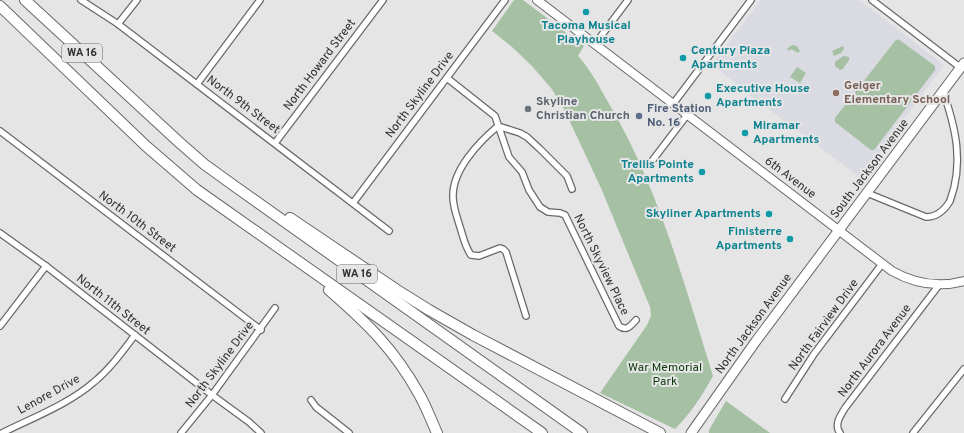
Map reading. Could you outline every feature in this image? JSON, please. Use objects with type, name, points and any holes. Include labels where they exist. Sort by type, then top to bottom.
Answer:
[{"type":"highway","name":"WA 16","points":[[26,0],[204,164],[582,433]]},
{"type":"highway","name":"WA 16","points":[[0,6],[146,146],[197,190],[542,433]]},
{"type":"highway","points":[[140,105],[231,178],[397,290],[473,335],[660,433]]},
{"type":"highway","points":[[283,251],[360,317],[391,351],[420,395],[437,433]]},
{"type":"main road","name":"6th Avenue","points":[[537,0],[882,264],[902,277],[914,281],[939,285],[964,281]]},
{"type":"main road","name":"South Jackson Avenue","points":[[839,231],[962,66]]},
{"type":"main road","name":"North Jackson Avenue","points":[[691,433],[756,341],[839,231]]},
{"type":"street","name":"North 9th Street","points":[[81,0],[118,24],[389,231]]},
{"type":"street","points":[[118,24],[137,0]]},
{"type":"street","points":[[196,84],[260,0]]},
{"type":"street","name":"North Howard Street","points":[[275,143],[383,0]]},
{"type":"street","name":"North Skyline Drive","points":[[353,202],[505,0]]},
{"type":"street","points":[[595,44],[628,0]]},
{"type":"street","points":[[673,104],[752,0]]},
{"type":"street","points":[[872,0],[962,66]]},
{"type":"street","name":"North Skyview Place","points":[[447,78],[495,116],[509,157],[523,173],[535,201],[546,211],[563,214],[565,216],[620,326],[624,329],[636,320]]},
{"type":"street","points":[[867,192],[931,217],[940,213],[948,204],[955,192],[960,178],[962,153],[957,131],[943,91]]},
{"type":"street","points":[[652,161],[687,115]]},
{"type":"street","points":[[526,316],[506,252],[500,248],[479,256],[471,255],[464,241],[453,202],[454,184],[460,170],[486,136],[498,126],[520,133],[531,141],[567,176],[572,189]]},
{"type":"street","name":"North 10th Street","points":[[0,131],[260,330]]},
{"type":"street","name":"North 11th Street","points":[[0,233],[46,266],[249,422],[261,433]]},
{"type":"street","name":"North Fairview Drive","points":[[785,399],[814,354],[882,264]]},
{"type":"street","points":[[0,326],[46,266]]},
{"type":"street","name":"North Aurora Avenue","points":[[840,433],[837,426],[838,420],[845,408],[939,285]]},
{"type":"street","name":"North Skyline Drive","points":[[181,433],[212,395],[275,308]]},
{"type":"street","name":"Lenore Drive","points":[[2,433],[68,400],[88,387],[110,366],[135,335]]},
{"type":"street","points":[[913,433],[964,370]]},
{"type":"street","points":[[312,400],[316,408],[349,433]]},
{"type":"shaded area","name":"Geiger Elementary School","points":[[761,0],[859,0],[944,65],[861,178],[755,99],[712,64]]},
{"type":"green space","name":"War Memorial Park","points":[[514,0],[523,0],[584,46],[578,56],[594,78],[626,134],[656,201],[713,376],[696,404],[675,429],[600,393],[647,325],[651,316],[650,307],[601,188],[563,107],[551,88],[532,66],[511,46],[492,31]]},
{"type":"green space","points":[[898,39],[935,66],[935,70],[874,150],[871,150],[835,122],[835,118]]},
{"type":"green space","points":[[792,45],[797,46],[800,51],[798,53],[791,49],[789,51],[787,49]]},
{"type":"green space","points":[[843,46],[844,49],[841,53],[834,56],[832,51]]},
{"type":"green space","points":[[843,56],[849,57],[849,60],[843,69],[840,70],[835,66],[835,62]]},
{"type":"green space","points":[[797,67],[806,73],[800,83],[790,77]]},
{"type":"green space","points":[[726,401],[770,433],[709,433],[709,430]]},
{"type":"place","name":"Tacoma Musical Playhouse","points":[[586,12]]},
{"type":"place","name":"Century Plaza Apartments","points":[[683,58]]},
{"type":"place","name":"Geiger Elementary School","points":[[836,93]]},
{"type":"place","name":"Executive House Apartments","points":[[708,96]]},
{"type":"place","name":"Skyline Christian Church","points":[[528,109]]},
{"type":"place","name":"Fire Station No. 16","points":[[639,116]]},
{"type":"place","name":"Miramar Apartments","points":[[745,133]]},
{"type":"place","name":"Trellis Pointe Apartments","points":[[702,172]]},
{"type":"place","name":"Skyliner Apartments","points":[[769,214]]},
{"type":"place","name":"Finisterre Apartments","points":[[790,239]]}]
